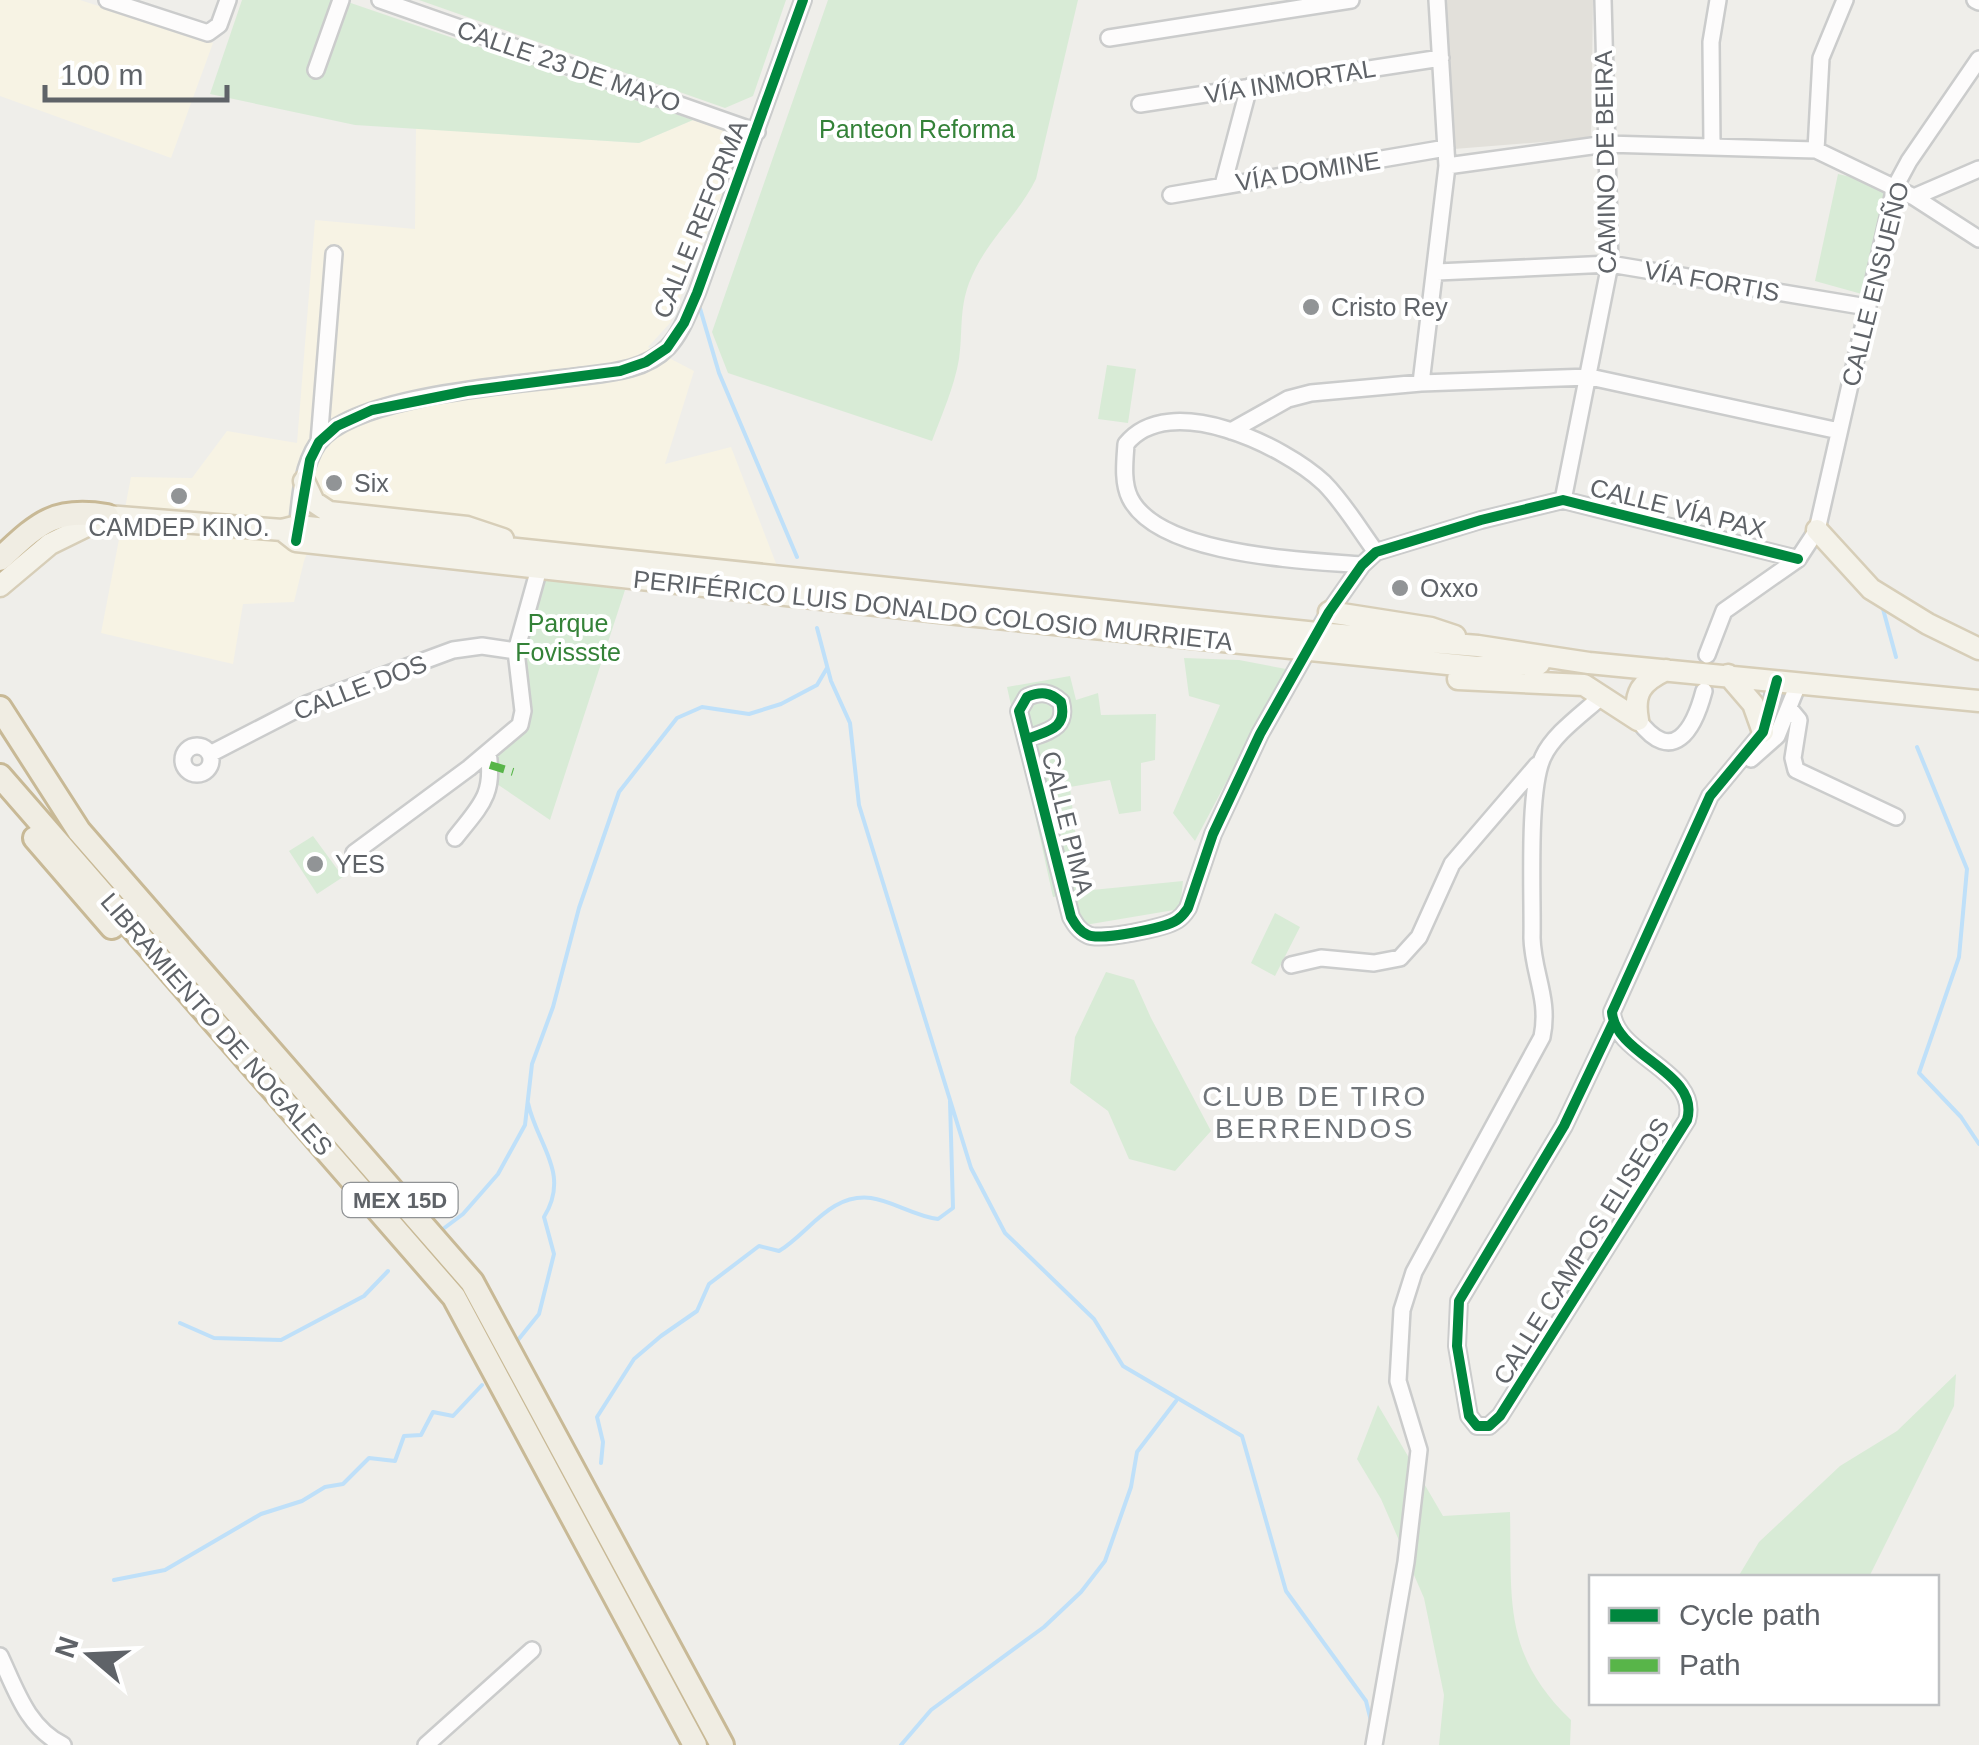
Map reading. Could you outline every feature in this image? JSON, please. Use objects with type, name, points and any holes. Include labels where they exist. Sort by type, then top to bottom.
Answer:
[{"type":"highway","points":[[0,560],[28,533],[60,514],[80,511],[107,516]]},
{"type":"highway","name":"MEX 15D","points":[[0,708],[79,830],[472,1282],[722,1745]]},
{"type":"highway","name":"MEX 15D","points":[[0,729],[71,834],[464,1288],[711,1745]]},
{"type":"highway","name":"LIBRAMIENTO DE NOGALES","points":[[0,776],[454,1297],[695,1745]]},
{"type":"highway","name":"LIBRAMIENTO DE NOGALES","points":[[0,798],[436,1300],[680,1745]]},
{"type":"main road","points":[[304,481],[314,502],[329,512],[467,526],[537,556]]},
{"type":"main road","points":[[0,586],[50,544],[107,516]]},
{"type":"main road","name":"PERIFÉRICO LUIS DONALDO COLOSIO MURRIETA","points":[[107,516],[537,556],[1312,642],[1478,657],[1589,662],[1979,701]]},
{"type":"main road","points":[[1817,530],[1871,589],[1928,624],[1979,648]]},
{"type":"main road","points":[[1329,612],[1431,628],[1478,657]]},
{"type":"main road","name":"PERIFÉRICO LUIS DONALDO COLOSIO MURRIETA","points":[[1312,642],[1416,661],[1478,657]]},
{"type":"main road","points":[[1416,661],[1442,678],[1574,684],[1603,695],[1638,720]]},
{"type":"main road","points":[[1638,720],[1636,700],[1641,685],[1666,670]]},
{"type":"main road","points":[[1728,675],[1752,704],[1760,743]]},
{"type":"street","points":[[107,0],[208,34],[219,25],[228,0]]},
{"type":"street","points":[[316,70],[340,0]]},
{"type":"street","name":"CALLE 23 DE MAYO","points":[[380,0],[757,132]]},
{"type":"street","name":"CALLE REFORMA","points":[[319,442],[337,426],[372,410],[467,391],[620,371],[646,362],[667,348],[684,323],[803,0]]},
{"type":"street","points":[[1109,38],[1351,0]]},
{"type":"street","points":[[1421,383],[1447,166],[1438,0]]},
{"type":"street","name":"CAMINO DE BEIRA","points":[[1562,500],[1610,264],[1603,0]]},
{"type":"street","points":[[1712,145],[1710,42],[1718,0]]},
{"type":"street","points":[[1816,150],[1821,58],[1844,0]]},
{"type":"street","name":"VÍA INMORTAL","points":[[1140,104],[1441,58]]},
{"type":"street","name":"CALLE ENSUEÑO","points":[[1817,530],[1895,187],[1909,160],[1979,58]]},
{"type":"street","points":[[1223,185],[1249,87]]},
{"type":"street","points":[[1447,166],[1606,144],[1816,150],[1914,197],[1979,239]]},
{"type":"street","name":"VÍA DOMINE","points":[[1171,194],[1446,148]]},
{"type":"street","points":[[1914,197],[1979,169]]},
{"type":"street","points":[[292,532],[304,481],[319,442],[334,254]]},
{"type":"street","name":"VÍA FORTIS","points":[[1437,272],[1610,264],[1868,307]]},
{"type":"street","points":[[1231,430],[1299,395],[1421,383],[1590,377],[1838,431]]},
{"type":"street","points":[[1362,565],[1208,546],[1160,527],[1130,498],[1124,473],[1126,444],[1132,436],[1168,423],[1197,422],[1231,430],[1269,447],[1324,484],[1376,552]]},
{"type":"street","name":"CALLE VÍA PAX","points":[[1312,642],[1362,565],[1376,552],[1562,500],[1798,559]]},
{"type":"street","points":[[1707,655],[1724,611],[1798,559],[1817,530]]},
{"type":"street","points":[[354,852],[515,732],[522,718],[516,651],[537,556]]},
{"type":"street","name":"CALLE PIMA","points":[[1026,739],[1071,917],[1077,927],[1094,937],[1105,937],[1171,924],[1188,908],[1234,784],[1312,642]]},
{"type":"street","name":"CALLE DOS","points":[[210,754],[307,704],[454,650],[482,646],[516,651]]},
{"type":"street","points":[[1760,743],[1778,680]]},
{"type":"street","points":[[1760,743],[1777,736],[1799,682]]},
{"type":"street","points":[[1638,720],[1661,741],[1678,739],[1686,735],[1696,718],[1704,691]]},
{"type":"street","points":[[1291,965],[1321,958],[1374,964],[1400,958],[1411,949],[1452,864],[1551,744],[1603,695]]},
{"type":"street","points":[[1789,708],[1798,720],[1793,758],[1796,770],[1896,818]]},
{"type":"street","name":"CALLE CAMPOS ELISEOS","points":[[1613,1023],[1686,1092],[1690,1102],[1687,1120],[1500,1416],[1489,1426],[1477,1426],[1469,1416],[1457,1346],[1459,1301],[1564,1126],[1613,1023],[1616,999],[1710,796],[1733,766],[1760,743]]},
{"type":"street","points":[[455,838],[490,790],[488,753]]},
{"type":"street","points":[[1374,1745],[1406,1562],[1419,1450],[1398,1381],[1402,1310],[1414,1272],[1542,1037],[1545,1022],[1546,1006],[1532,953],[1536,784],[1543,758]]},
{"type":"street","points":[[426,1745],[532,1650]]},
{"type":"street","points":[[0,1656],[27,1714],[41,1732],[63,1745]]},
{"type":"shaded area","points":[[0,0],[80,0],[213,43],[171,158],[0,96]]},
{"type":"shaded area","points":[[1446,0],[1593,0],[1591,138],[1454,149]]},
{"type":"shaded area","points":[[693,120],[746,138],[670,323],[648,347],[694,371],[665,464],[731,447],[777,566],[538,544],[465,515],[327,502],[304,561],[294,602],[243,604],[233,664],[101,633],[131,477],[192,478],[227,431],[297,443],[315,220],[415,229],[416,128],[639,143]]},
{"type":"green space","points":[[242,0],[342,0],[693,120],[639,143],[355,125],[210,94]]},
{"type":"green space","name":"Panteon Reforma","points":[[419,0],[786,0],[753,96],[725,108]]},
{"type":"green space","name":"Panteon Reforma","points":[[828,0],[1078,0],[1036,179],[984,253],[969,283],[957,370],[932,441],[728,373],[712,332]]},
{"type":"green space","points":[[1838,174],[1895,187],[1869,296],[1815,281]]},
{"type":"green space","points":[[1107,365],[1136,369],[1128,423],[1098,419]]},
{"type":"green space","name":"Parque Fovissste","points":[[544,578],[625,590],[550,820],[497,784],[492,755],[528,710],[525,640]]},
{"type":"green space","points":[[1184,658],[1239,660],[1286,669],[1195,841],[1173,813],[1220,705],[1189,696]]},
{"type":"green space","points":[[1070,676],[1076,700],[1098,693],[1101,715],[1156,714],[1155,760],[1141,763],[1141,811],[1119,814],[1110,780],[1070,787],[1082,891],[1183,881],[1180,909],[1079,926],[1075,897],[1079,892],[1053,897],[1007,687]]},
{"type":"green space","name":"YES","points":[[313,836],[343,877],[317,894],[289,851]]},
{"type":"green space","points":[[1275,913],[1300,927],[1275,976],[1251,963]]},
{"type":"green space","points":[[1106,972],[1134,980],[1211,1131],[1175,1171],[1129,1159],[1108,1111],[1070,1083],[1075,1037]]},
{"type":"green space","points":[[1956,1374],[1954,1406],[1870,1575],[1739,1575],[1759,1542],[1840,1466],[1897,1431]]},
{"type":"green space","points":[[1378,1405],[1443,1516],[1510,1512],[1515,1624],[1533,1672],[1571,1720],[1570,1745],[1439,1745],[1444,1695],[1424,1598],[1381,1499],[1357,1459]]},
{"type":"waterway","points":[[699,305],[719,373],[797,557]]},
{"type":"waterway","points":[[1883,609],[1896,657]]},
{"type":"waterway","points":[[817,628],[831,681],[850,723],[859,805],[971,1168],[1005,1233],[1094,1319],[1123,1366],[1242,1436],[1286,1591],[1366,1701],[1371,1721]]},
{"type":"waterway","points":[[443,1229],[463,1214],[498,1174],[525,1125],[532,1064],[619,792],[677,718],[702,707],[749,714],[781,704],[817,685],[827,668]]},
{"type":"waterway","points":[[1917,747],[1967,869],[1959,957],[1919,1073],[1961,1117],[1979,1144]]},
{"type":"waterway","points":[[601,1463],[603,1442],[597,1417],[634,1359],[697,1311],[709,1284],[759,1246],[779,1251],[832,1208],[857,1198],[879,1200],[938,1219],[953,1208],[950,1101]]},
{"type":"waterway","points":[[518,1340],[539,1314],[554,1254],[544,1217],[554,1187],[553,1173],[528,1103]]},
{"type":"waterway","points":[[180,1323],[214,1338],[281,1340],[364,1296],[388,1271]]},
{"type":"waterway","points":[[114,1580],[165,1570],[261,1514],[302,1501],[325,1487],[343,1484],[369,1458],[395,1461],[404,1436],[421,1435],[433,1412],[453,1416],[482,1385]]},
{"type":"waterway","points":[[901,1745],[931,1710],[1044,1627],[1081,1592],[1105,1561],[1131,1487],[1137,1452],[1176,1401]]},
{"type":"marked path","points":[[490,765],[513,772]]},
{"type":"cycle path","points":[[296,541],[310,460],[319,442],[337,426],[372,410],[467,391],[620,371],[646,362],[667,348],[697,293],[803,0]]},
{"type":"cycle path","points":[[1027,739],[1059,723],[1061,702],[1049,694],[1037,694],[1027,697],[1019,711],[1074,922],[1085,933],[1095,936],[1147,930],[1177,920],[1188,908],[1213,834],[1260,734],[1329,612],[1362,565],[1376,552],[1563,500],[1798,559]]},
{"type":"cycle path","points":[[1613,1023],[1564,1126],[1459,1301],[1457,1346],[1469,1416],[1477,1426],[1489,1426],[1500,1416],[1687,1120],[1688,1103],[1682,1089],[1627,1041],[1612,1012],[1710,796],[1763,732],[1777,680]]},
{"type":"place","name":"Cristo Rey","points":[[1311,307]]},
{"type":"place","name":"Six","points":[[334,483]]},
{"type":"place","name":"CAMDEP KINO.","points":[[179,496]]},
{"type":"place","name":"Oxxo","points":[[1400,588]]},
{"type":"place","name":"YES","points":[[315,864]]},
{"type":"district","name":"CLUB DE TIRO BERRENDOS","points":[[1315,1112]]}]
